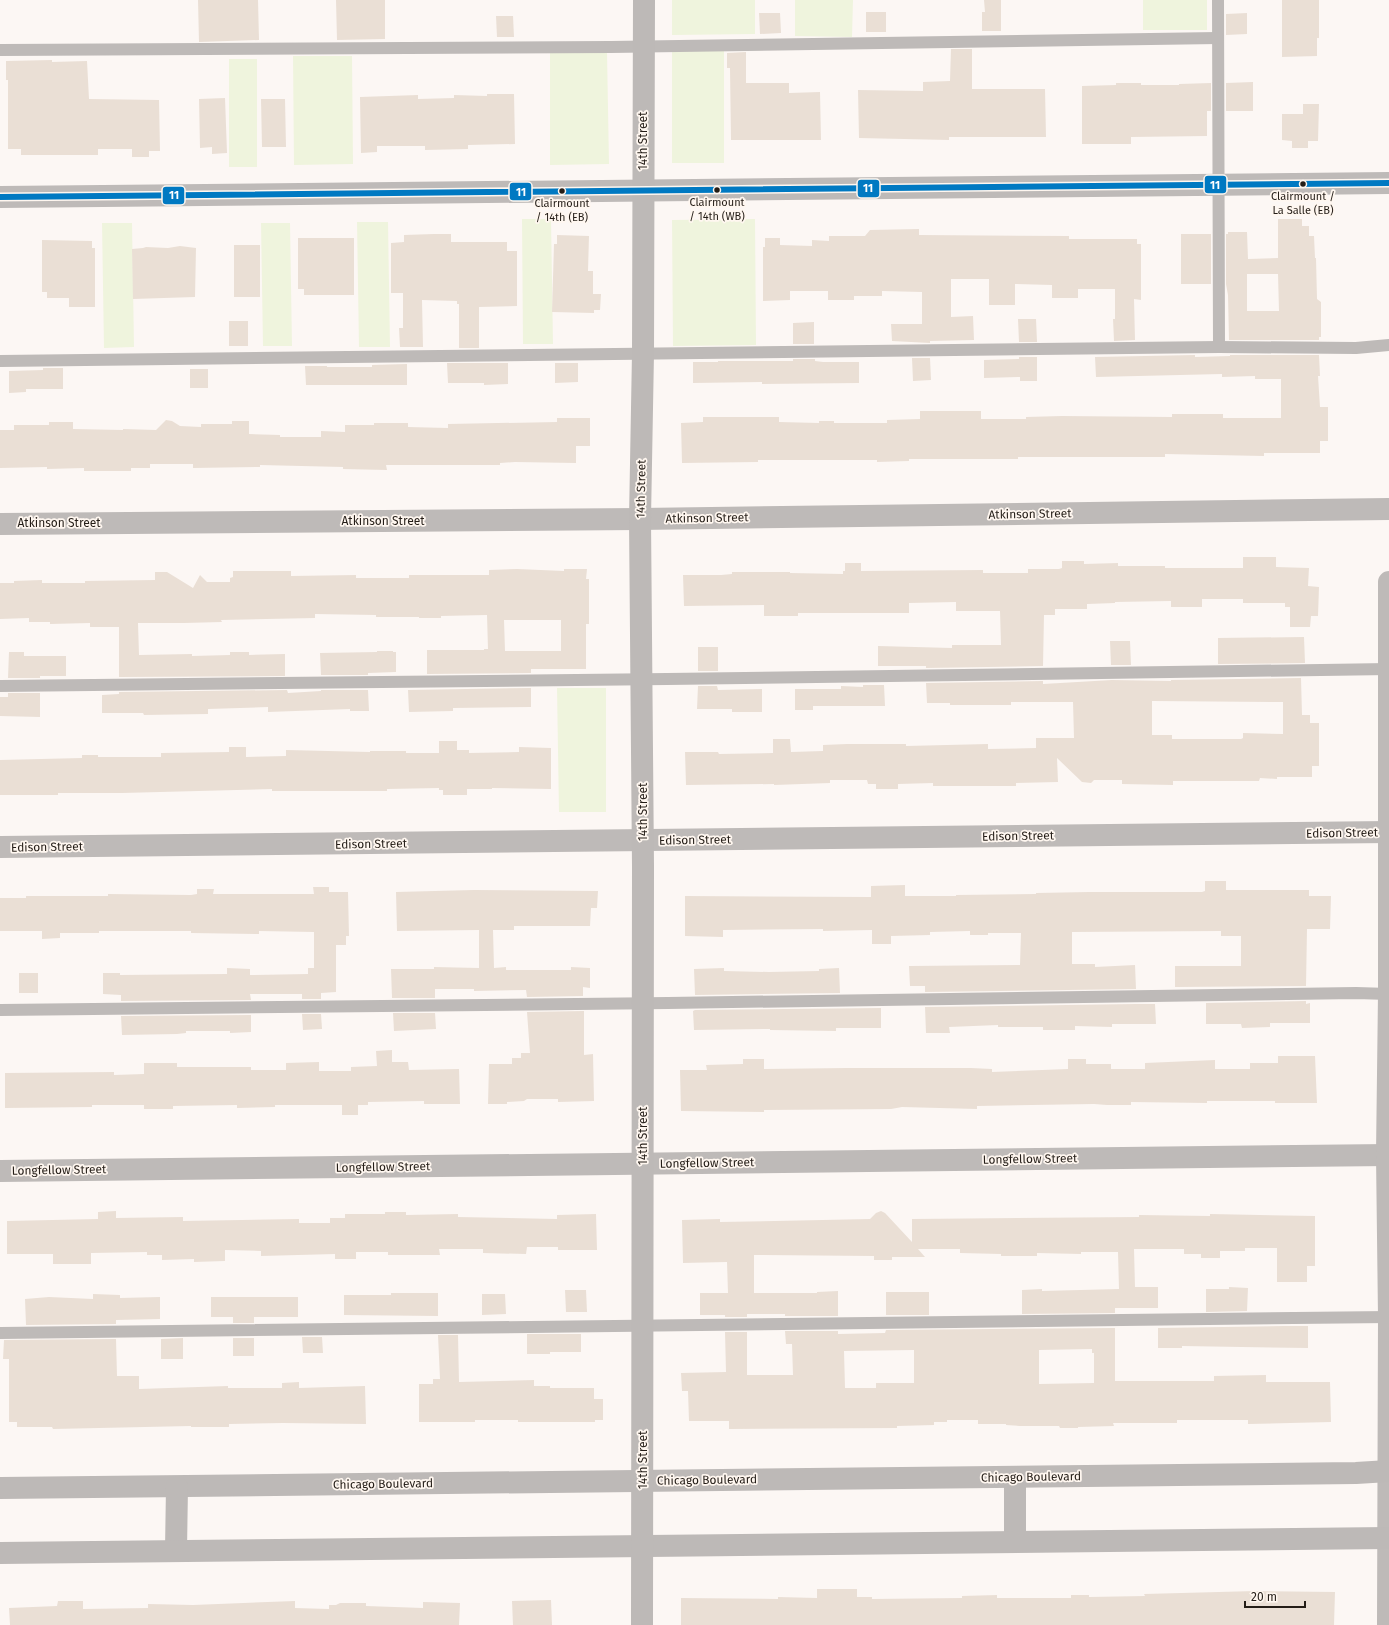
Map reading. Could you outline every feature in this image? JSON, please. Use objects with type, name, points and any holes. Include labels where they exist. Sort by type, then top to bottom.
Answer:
[{"type":"street","name":"14th Street","points":[[642,1625],[643,841],[640,520],[643,353],[644,0]]},
{"type":"street","points":[[0,197],[1389,183]]},
{"type":"street","name":"Atkinson Street","points":[[0,524],[640,520],[1389,509]]},
{"type":"street","points":[[1388,1625],[1389,582]]},
{"type":"street","name":"Edison Street","points":[[0,847],[1389,832]]},
{"type":"street","name":"Longfellow Street","points":[[0,1171],[1388,1155]]},
{"type":"street","name":"Chicago Boulevard","points":[[0,1488],[1356,1473],[1389,1471]]},
{"type":"street","points":[[1015,1477],[1016,1542]]},
{"type":"street","points":[[176,1550],[177,1487]]},
{"type":"street","points":[[0,1553],[1388,1538]]},
{"type":"lane","points":[[1218,0],[1219,347]]},
{"type":"lane","points":[[0,50],[643,46],[1218,38]]},
{"type":"lane","points":[[0,361],[1219,347],[1356,348],[1389,345]]},
{"type":"lane","points":[[0,686],[1389,669]]},
{"type":"lane","points":[[0,1010],[643,1004],[1356,993],[1389,994]]},
{"type":"lane","points":[[0,1333],[1389,1317]]},
{"type":"green space","points":[[672,0],[755,0],[755,34],[672,35]]},
{"type":"green space","points":[[795,0],[853,0],[852,37],[795,36]]},
{"type":"green space","points":[[1143,0],[1207,0],[1207,30],[1143,30]]},
{"type":"green space","points":[[672,51],[724,51],[724,163],[672,163]]},
{"type":"green space","points":[[607,52],[609,164],[550,165],[550,53]]},
{"type":"green space","points":[[293,56],[352,56],[353,164],[294,165]]},
{"type":"green space","points":[[229,59],[257,59],[257,167],[229,167]]},
{"type":"green space","points":[[522,219],[551,219],[553,344],[523,344]]},
{"type":"green space","points":[[755,219],[756,345],[673,346],[672,220]]},
{"type":"green space","points":[[357,222],[388,222],[390,347],[359,347]]},
{"type":"green space","points":[[102,223],[132,223],[134,347],[104,348]]},
{"type":"green space","points":[[261,223],[290,223],[292,346],[263,346]]},
{"type":"green space","points":[[557,688],[606,688],[606,812],[559,812]]},
{"type":"building","points":[[198,0],[258,0],[259,40],[199,42]]},
{"type":"building","points":[[336,0],[385,0],[385,39],[337,40]]},
{"type":"building","points":[[984,0],[1001,0],[1001,31],[982,31],[982,12],[985,12]]},
{"type":"building","points":[[1282,0],[1319,0],[1319,38],[1317,38],[1317,56],[1282,57]]},
{"type":"building","points":[[866,12],[886,12],[886,32],[866,32]]},
{"type":"building","points":[[759,13],[780,13],[781,33],[760,34]]},
{"type":"building","points":[[1247,13],[1247,34],[1226,35],[1226,14]]},
{"type":"building","points":[[496,16],[513,16],[514,37],[497,37]]},
{"type":"building","points":[[951,49],[972,49],[972,89],[1045,89],[1046,137],[949,137],[949,140],[859,138],[858,90],[923,91],[923,82],[950,81]]},
{"type":"building","points":[[746,52],[746,83],[789,83],[789,93],[820,92],[821,140],[731,140],[730,68],[727,68],[727,53]]},
{"type":"building","points":[[52,60],[52,62],[87,61],[89,99],[159,100],[160,151],[149,151],[149,157],[132,157],[132,149],[98,149],[98,155],[21,155],[21,149],[8,149],[8,80],[6,80],[6,61]]},
{"type":"building","points":[[1253,82],[1253,111],[1226,111],[1226,83]]},
{"type":"building","points":[[1116,83],[1141,83],[1141,85],[1179,85],[1211,83],[1211,111],[1207,111],[1207,136],[1131,137],[1131,144],[1082,144],[1082,86],[1116,85]]},
{"type":"building","points":[[487,94],[514,94],[515,144],[468,145],[468,149],[425,150],[425,146],[377,146],[377,152],[361,153],[360,97],[418,95],[418,99],[454,98],[454,95],[487,96]]},
{"type":"building","points":[[225,98],[227,153],[212,154],[212,147],[200,148],[199,99]]},
{"type":"building","points":[[261,99],[285,99],[286,147],[262,147]]},
{"type":"building","points":[[1303,104],[1319,104],[1318,141],[1308,141],[1308,148],[1292,148],[1292,141],[1282,140],[1282,114],[1303,114]]},
{"type":"building","points":[[1278,219],[1302,219],[1302,226],[1309,226],[1309,236],[1314,236],[1317,299],[1321,302],[1321,337],[1319,337],[1319,340],[1229,340],[1228,295],[1226,284],[1226,234],[1228,234],[1228,232],[1247,232],[1248,259],[1278,258]],"holes":[[[1247,274],[1278,274],[1279,311],[1247,311]]]},
{"type":"building","points":[[919,229],[919,235],[1069,236],[1069,239],[1137,239],[1137,244],[1141,244],[1141,300],[1134,299],[1135,340],[1114,341],[1113,319],[1115,319],[1115,289],[1078,289],[1078,298],[1052,298],[1052,285],[1015,284],[1015,305],[989,305],[989,279],[951,279],[951,317],[973,316],[974,340],[930,341],[930,343],[892,341],[891,324],[922,324],[922,292],[882,291],[882,296],[854,296],[854,300],[828,300],[828,291],[790,291],[790,300],[763,301],[763,247],[765,247],[765,238],[780,238],[780,245],[812,246],[812,240],[829,241],[829,236],[865,236],[870,230]]},
{"type":"building","points":[[451,234],[451,242],[507,242],[507,251],[517,251],[517,306],[479,307],[479,348],[459,348],[459,304],[457,304],[457,301],[422,300],[423,347],[400,347],[399,328],[403,328],[403,293],[391,293],[391,243],[404,242],[404,235]]},
{"type":"building","points":[[1181,234],[1211,234],[1211,284],[1181,284]]},
{"type":"building","points":[[557,235],[589,236],[588,271],[593,271],[593,294],[601,294],[600,310],[594,310],[594,313],[552,312],[554,244],[557,244]]},
{"type":"building","points":[[298,238],[354,238],[354,295],[304,295],[304,289],[298,289]]},
{"type":"building","points":[[42,240],[92,241],[92,248],[95,248],[95,307],[69,307],[69,298],[47,298],[47,292],[42,292]]},
{"type":"building","points":[[234,245],[260,245],[260,297],[234,297]]},
{"type":"building","points":[[180,246],[196,248],[195,297],[133,299],[132,249],[146,247],[168,248]]},
{"type":"building","points":[[1018,319],[1036,319],[1037,342],[1019,342]]},
{"type":"building","points":[[229,321],[248,321],[248,346],[229,346]]},
{"type":"building","points":[[814,322],[814,344],[793,344],[793,323]]},
{"type":"building","points":[[1195,355],[1195,357],[1230,355],[1319,355],[1320,376],[1318,376],[1320,407],[1328,407],[1328,441],[1320,441],[1320,453],[1264,453],[1264,456],[1165,454],[1165,457],[1018,457],[1018,459],[909,459],[909,461],[877,462],[877,460],[758,460],[758,462],[682,463],[681,423],[703,422],[703,417],[779,417],[779,422],[819,423],[819,421],[834,421],[834,423],[887,423],[887,420],[920,419],[920,411],[981,411],[981,419],[1026,419],[1026,417],[1062,416],[1172,417],[1172,414],[1223,414],[1223,418],[1281,418],[1281,379],[1255,379],[1255,376],[1222,377],[1222,374],[1096,377],[1095,357]]},
{"type":"building","points":[[1019,357],[1037,357],[1037,381],[1020,381],[1020,377],[984,378],[984,360],[1019,359]]},
{"type":"building","points":[[912,358],[930,358],[931,380],[913,381]]},
{"type":"building","points":[[793,359],[815,359],[815,361],[823,362],[859,362],[859,383],[693,383],[693,362],[793,361]]},
{"type":"building","points":[[447,363],[508,363],[508,384],[484,385],[484,383],[448,383]]},
{"type":"building","points":[[555,363],[578,363],[578,382],[555,383]]},
{"type":"building","points":[[407,364],[407,385],[306,385],[305,366],[372,367],[372,365]]},
{"type":"building","points":[[43,368],[63,368],[63,389],[26,389],[26,392],[9,393],[9,371],[43,370]]},
{"type":"building","points":[[190,369],[208,369],[208,388],[190,388]]},
{"type":"building","points":[[557,418],[590,418],[590,446],[576,446],[576,463],[515,462],[500,463],[500,465],[386,465],[387,470],[343,469],[343,467],[260,465],[260,467],[193,468],[193,464],[150,464],[150,468],[131,468],[131,471],[84,471],[84,468],[47,469],[47,467],[0,468],[0,430],[14,430],[14,425],[49,425],[49,422],[73,422],[73,429],[156,430],[166,420],[172,421],[180,426],[201,427],[201,424],[232,424],[232,421],[249,421],[249,434],[280,435],[280,437],[321,437],[321,431],[345,432],[345,425],[408,423],[408,427],[448,428],[448,424],[557,422]]},
{"type":"building","points":[[1243,557],[1276,557],[1276,567],[1309,568],[1308,586],[1319,587],[1318,616],[1311,616],[1310,627],[1290,627],[1290,607],[1285,607],[1285,603],[1243,603],[1243,599],[1202,599],[1202,607],[1171,607],[1171,601],[1087,604],[1087,609],[1055,609],[1055,615],[1044,615],[1043,666],[926,668],[926,666],[878,666],[878,646],[952,648],[952,645],[1001,645],[1000,611],[956,611],[956,602],[909,603],[909,613],[798,613],[798,616],[764,616],[764,605],[684,606],[683,575],[721,575],[732,574],[732,572],[843,574],[843,571],[845,571],[845,563],[861,563],[861,571],[983,570],[983,573],[1028,573],[1028,569],[1059,569],[1062,568],[1062,561],[1084,561],[1084,564],[1118,563],[1118,566],[1165,566],[1165,568],[1243,568]]},
{"type":"building","points":[[517,569],[564,571],[564,569],[587,569],[586,579],[589,579],[589,624],[586,624],[586,669],[531,669],[531,673],[427,674],[427,650],[488,649],[487,615],[419,618],[376,617],[376,615],[315,614],[315,618],[221,620],[222,622],[138,623],[139,655],[230,655],[230,652],[249,652],[249,655],[285,654],[285,676],[119,677],[119,627],[90,627],[90,623],[50,624],[50,622],[29,622],[29,618],[0,619],[0,583],[14,583],[14,581],[42,580],[42,583],[85,583],[85,581],[155,580],[155,572],[167,572],[193,588],[200,575],[207,582],[230,582],[230,578],[233,577],[233,571],[291,571],[291,576],[356,575],[356,578],[409,578],[409,575],[489,575],[489,570]],"holes":[[[504,620],[561,620],[561,651],[505,651]]]},
{"type":"building","points":[[1304,637],[1305,663],[1218,664],[1218,638]]},
{"type":"building","points":[[1110,641],[1130,641],[1131,665],[1111,665]]},
{"type":"building","points":[[698,647],[718,647],[718,671],[698,671]]},
{"type":"building","points":[[377,651],[396,652],[396,672],[368,673],[368,675],[321,675],[320,653]]},
{"type":"building","points":[[9,652],[24,652],[24,656],[66,656],[66,676],[8,678]]},
{"type":"building","points":[[1301,678],[1302,715],[1310,715],[1310,723],[1319,723],[1319,766],[1312,766],[1312,777],[1277,777],[1277,779],[1260,778],[1259,781],[1173,781],[1173,785],[1122,784],[1122,780],[1094,780],[1091,783],[1082,782],[1057,758],[1058,782],[1016,783],[1016,786],[933,786],[933,783],[898,784],[898,789],[876,789],[876,784],[868,784],[867,780],[830,780],[830,783],[774,785],[686,785],[685,752],[718,752],[719,754],[773,753],[773,739],[790,739],[791,752],[823,751],[823,745],[847,744],[906,744],[906,746],[988,744],[988,749],[1036,748],[1036,738],[1074,738],[1073,702],[1011,702],[1011,705],[950,705],[950,703],[927,703],[926,683],[1043,681],[1043,684],[1112,680]],"holes":[[[1152,701],[1283,702],[1283,734],[1243,733],[1243,738],[1241,739],[1172,739],[1172,735],[1152,735]]]},
{"type":"building","points":[[863,685],[884,685],[885,706],[813,706],[813,710],[795,710],[795,689],[841,689],[841,686],[863,687]]},
{"type":"building","points":[[698,686],[717,686],[718,690],[762,689],[762,712],[732,712],[732,709],[697,709]]},
{"type":"building","points":[[531,688],[531,707],[453,708],[453,711],[409,712],[408,690]]},
{"type":"building","points":[[287,690],[288,693],[321,690],[368,690],[369,711],[350,711],[350,709],[268,712],[268,707],[208,709],[208,714],[144,715],[143,713],[102,713],[102,695],[119,694],[119,692]]},
{"type":"building","points":[[8,693],[40,693],[40,717],[0,716],[0,697],[8,697]]},
{"type":"building","points":[[439,741],[457,741],[457,750],[469,750],[469,753],[519,752],[519,747],[551,748],[551,789],[467,789],[467,795],[443,795],[443,790],[439,790],[439,788],[387,789],[387,791],[272,791],[272,789],[58,793],[58,795],[0,795],[0,760],[82,758],[82,755],[98,755],[98,757],[161,757],[161,753],[229,752],[229,747],[246,747],[246,757],[286,756],[286,750],[370,752],[406,751],[406,753],[439,753]]},
{"type":"building","points":[[1205,881],[1226,881],[1226,890],[1309,890],[1309,896],[1331,896],[1330,929],[1307,929],[1306,986],[1175,987],[1175,966],[1241,966],[1241,936],[1221,936],[1221,931],[1072,932],[1072,964],[1095,964],[1095,967],[1135,965],[1136,989],[925,992],[925,986],[910,986],[909,966],[1020,965],[1021,933],[988,933],[988,935],[970,935],[970,931],[930,932],[930,935],[891,936],[891,944],[872,944],[872,930],[723,930],[723,937],[685,936],[685,896],[871,897],[871,886],[905,885],[905,896],[1089,892],[1202,892],[1205,891]]},
{"type":"building","points":[[313,887],[329,887],[329,892],[348,892],[349,936],[346,936],[346,945],[336,945],[336,992],[321,993],[321,999],[302,999],[302,994],[250,994],[251,1000],[121,1001],[121,995],[103,994],[103,973],[120,973],[120,975],[227,974],[227,968],[250,969],[250,975],[308,974],[308,968],[314,968],[314,932],[259,931],[259,934],[191,933],[191,931],[99,931],[99,933],[60,933],[60,938],[42,939],[42,931],[0,931],[0,898],[26,898],[26,896],[108,896],[108,894],[191,895],[197,894],[197,889],[214,889],[213,894],[314,894]]},
{"type":"building","points":[[474,890],[598,891],[597,908],[591,908],[590,926],[514,926],[514,930],[493,930],[494,968],[506,967],[506,970],[571,970],[571,967],[590,968],[590,988],[583,987],[583,996],[527,997],[526,990],[474,991],[474,989],[435,989],[435,998],[392,998],[391,969],[434,969],[434,967],[479,968],[479,930],[397,931],[396,892]]},
{"type":"building","points":[[724,968],[724,971],[769,972],[819,971],[819,969],[839,968],[840,993],[695,995],[694,969]]},
{"type":"building","points":[[19,973],[38,973],[38,993],[19,993]]},
{"type":"building","points":[[1306,1001],[1306,1004],[1310,1003],[1310,1023],[1270,1023],[1270,1027],[1242,1028],[1241,1024],[1206,1024],[1206,1003]]},
{"type":"building","points":[[1155,1004],[1156,1024],[1112,1024],[1112,1027],[1075,1026],[1075,1030],[1043,1030],[1043,1027],[998,1027],[998,1025],[949,1027],[950,1033],[926,1033],[925,1007]]},
{"type":"building","points":[[881,1008],[881,1028],[836,1028],[836,1031],[770,1029],[694,1030],[693,1011],[695,1010]]},
{"type":"building","points":[[584,1011],[584,1055],[593,1054],[594,1101],[558,1102],[558,1099],[527,1099],[524,1101],[507,1102],[507,1104],[488,1104],[489,1064],[512,1064],[512,1058],[521,1058],[521,1053],[530,1053],[527,1012]]},
{"type":"building","points":[[393,1013],[435,1013],[436,1029],[394,1031]]},
{"type":"building","points":[[302,1014],[321,1014],[322,1029],[303,1030]]},
{"type":"building","points":[[251,1015],[251,1032],[230,1033],[230,1031],[186,1031],[186,1033],[177,1034],[122,1035],[121,1016]]},
{"type":"building","points":[[392,1050],[392,1062],[408,1062],[409,1070],[459,1069],[460,1104],[424,1104],[424,1101],[368,1102],[368,1105],[358,1105],[358,1115],[342,1115],[342,1105],[275,1105],[275,1107],[237,1108],[237,1105],[173,1106],[173,1109],[144,1109],[144,1105],[5,1108],[5,1073],[114,1072],[114,1075],[144,1074],[144,1063],[177,1063],[177,1067],[251,1067],[251,1070],[286,1070],[286,1063],[319,1062],[319,1071],[351,1071],[351,1067],[377,1066],[376,1051]]},
{"type":"building","points":[[1278,1056],[1315,1056],[1317,1103],[1275,1103],[1275,1101],[1207,1101],[1207,1103],[1131,1102],[1131,1105],[1094,1104],[977,1106],[977,1109],[902,1107],[891,1109],[764,1110],[764,1112],[681,1111],[680,1070],[707,1070],[706,1065],[743,1064],[743,1059],[764,1059],[764,1069],[971,1068],[992,1069],[992,1072],[1068,1069],[1068,1059],[1086,1059],[1086,1064],[1111,1064],[1111,1069],[1145,1069],[1145,1063],[1215,1060],[1215,1069],[1250,1069],[1250,1063],[1278,1063]]},
{"type":"building","points":[[116,1211],[116,1218],[183,1217],[183,1221],[299,1219],[299,1223],[330,1223],[330,1218],[345,1218],[345,1214],[385,1214],[385,1212],[406,1212],[406,1215],[458,1214],[458,1217],[557,1219],[557,1215],[596,1214],[597,1250],[558,1250],[558,1247],[527,1247],[526,1254],[483,1253],[483,1249],[439,1249],[440,1255],[388,1255],[388,1252],[356,1252],[356,1259],[335,1259],[335,1254],[261,1256],[261,1251],[225,1250],[225,1261],[194,1262],[194,1259],[162,1260],[162,1255],[147,1255],[147,1252],[91,1253],[91,1264],[53,1264],[53,1254],[7,1254],[7,1221],[98,1219],[98,1212]]},
{"type":"building","points":[[881,1211],[885,1213],[912,1242],[912,1219],[1139,1217],[1139,1215],[1210,1216],[1210,1214],[1315,1216],[1315,1266],[1307,1266],[1307,1282],[1277,1282],[1277,1248],[1245,1248],[1245,1251],[1220,1251],[1220,1258],[1201,1258],[1201,1254],[1184,1254],[1184,1249],[1134,1249],[1135,1287],[1158,1287],[1158,1308],[1115,1308],[1115,1313],[1022,1314],[1022,1290],[1042,1289],[1042,1291],[1119,1289],[1118,1252],[1081,1252],[1081,1254],[1037,1253],[1037,1256],[1001,1256],[1001,1254],[960,1253],[960,1249],[918,1249],[925,1257],[892,1257],[892,1260],[874,1260],[874,1256],[754,1255],[754,1293],[817,1293],[838,1291],[838,1316],[747,1314],[747,1317],[725,1317],[725,1315],[700,1315],[700,1293],[728,1293],[727,1262],[683,1263],[682,1220],[720,1219],[720,1222],[870,1219],[876,1213]]},
{"type":"building","points":[[1229,1287],[1248,1288],[1247,1311],[1206,1312],[1206,1289],[1229,1289]]},
{"type":"building","points":[[565,1290],[586,1290],[587,1312],[566,1312]]},
{"type":"building","points":[[886,1292],[929,1292],[929,1315],[886,1315]]},
{"type":"building","points":[[391,1293],[438,1293],[438,1316],[344,1315],[344,1295],[391,1295]]},
{"type":"building","points":[[93,1294],[120,1295],[120,1298],[160,1297],[160,1319],[116,1320],[116,1324],[26,1325],[25,1299],[49,1297],[93,1299]]},
{"type":"building","points":[[482,1294],[505,1294],[506,1314],[482,1315]]},
{"type":"building","points":[[211,1297],[298,1297],[298,1317],[254,1317],[254,1323],[233,1323],[233,1317],[211,1317]]},
{"type":"building","points":[[1308,1326],[1308,1348],[1182,1346],[1182,1348],[1158,1348],[1158,1328]]},
{"type":"building","points":[[1115,1328],[1115,1381],[1214,1381],[1214,1376],[1266,1375],[1266,1382],[1330,1382],[1331,1422],[1248,1424],[1248,1420],[1177,1420],[1177,1423],[1113,1423],[1114,1426],[1060,1428],[1059,1426],[978,1424],[978,1420],[947,1420],[947,1422],[934,1422],[934,1425],[897,1426],[897,1428],[729,1429],[729,1421],[689,1421],[688,1391],[682,1391],[681,1373],[726,1372],[725,1332],[747,1332],[747,1375],[793,1375],[792,1344],[786,1344],[785,1331],[838,1331],[838,1334],[885,1333],[886,1330]],"holes":[[[1092,1349],[1092,1353],[1094,1353],[1094,1383],[1039,1384],[1039,1350]],[[914,1350],[914,1383],[876,1383],[876,1388],[845,1388],[844,1351]]]},
{"type":"building","points":[[527,1334],[581,1334],[581,1352],[527,1354]]},
{"type":"building","points":[[438,1335],[458,1335],[459,1382],[534,1380],[534,1386],[550,1386],[550,1388],[594,1388],[594,1399],[603,1399],[603,1420],[595,1420],[595,1422],[518,1422],[518,1420],[475,1420],[475,1422],[419,1422],[419,1384],[433,1384],[433,1379],[440,1379]]},
{"type":"building","points":[[302,1337],[322,1337],[323,1353],[303,1353]]},
{"type":"building","points":[[183,1338],[183,1359],[161,1359],[161,1339]]},
{"type":"building","points":[[233,1338],[254,1338],[254,1356],[233,1356]]},
{"type":"building","points":[[116,1339],[117,1376],[139,1376],[139,1389],[228,1386],[228,1388],[282,1388],[282,1383],[299,1382],[299,1388],[365,1386],[366,1424],[283,1423],[229,1424],[229,1427],[191,1426],[53,1429],[52,1427],[17,1427],[17,1422],[9,1422],[9,1359],[3,1359],[4,1340]]},
{"type":"building","points":[[817,1589],[857,1589],[857,1597],[872,1597],[872,1599],[962,1598],[962,1596],[997,1595],[997,1598],[1071,1598],[1071,1595],[1089,1595],[1089,1597],[1145,1596],[1144,1594],[1256,1591],[1335,1592],[1334,1625],[681,1625],[681,1598],[817,1598]]},
{"type":"building","points":[[551,1600],[552,1625],[513,1625],[512,1601]]},
{"type":"building","points":[[58,1601],[83,1601],[83,1609],[148,1608],[148,1604],[193,1605],[295,1601],[295,1608],[329,1609],[329,1605],[336,1605],[340,1603],[366,1603],[366,1606],[423,1608],[423,1602],[460,1603],[459,1625],[10,1625],[9,1608],[57,1606]]},
{"type":"transit line","name":"11","points":[[0,197],[1389,183]]},
{"type":"place","name":"Clairmount / La Salle (EB)","points":[[1303,184]]},
{"type":"place","name":"Clairmount / 14th (WB)","points":[[717,190]]},
{"type":"place","name":"Clairmount / 14th (EB)","points":[[562,191]]}]
